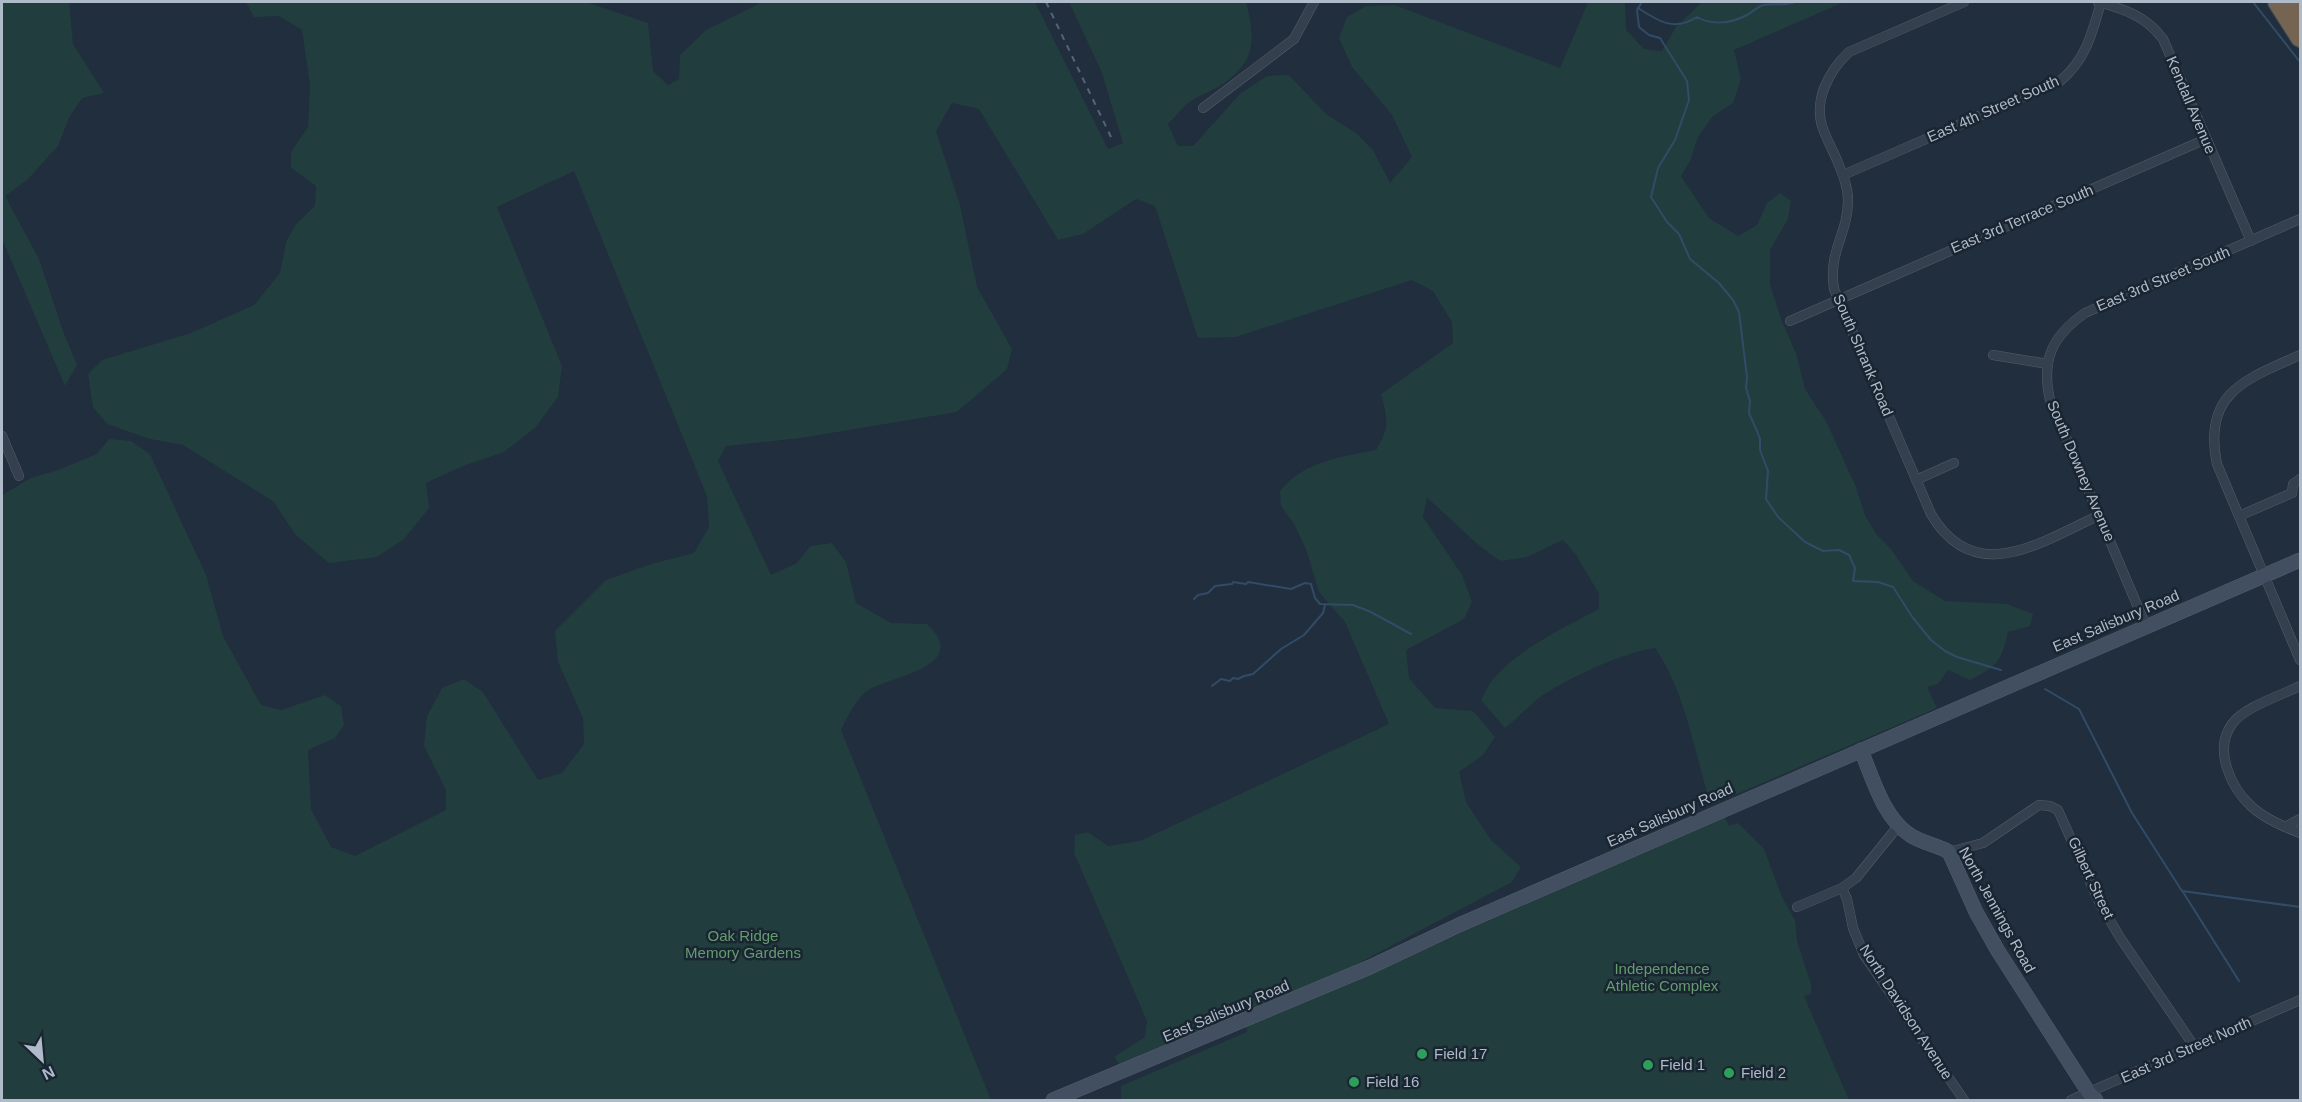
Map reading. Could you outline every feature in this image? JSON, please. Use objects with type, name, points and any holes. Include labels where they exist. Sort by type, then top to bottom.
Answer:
[{"type":"highway","points":[[2277,2],[2301,38]]},
{"type":"highway","points":[[2295,2],[2301,10]]},
{"type":"street","points":[[1203,108],[1294,39],[1314,2]]},
{"type":"street","name":"South Shrank Road","points":[[1964,2],[1860,46],[1839,61],[1824,86],[1821,102],[1822,125],[1843,175],[1848,194],[1848,211],[1834,253],[1832,272],[1838,299],[1916,480],[1937,524],[1950,539],[1967,550],[1998,555],[2011,553],[2100,515]]},
{"type":"street","name":"Kendall Avenue","points":[[2099,2],[2133,12],[2147,21],[2163,39],[2251,242]]},
{"type":"street","name":"East 4th Street South","points":[[1843,175],[2060,81],[2074,69],[2087,49],[2099,2]]},
{"type":"street","name":"East 3rd Terrace South","points":[[1790,321],[2206,139]]},
{"type":"street","name":"East 3rd Street South","points":[[2048,364],[2050,352],[2059,336],[2085,313],[2301,219]]},
{"type":"street","points":[[1993,355],[2048,364]]},
{"type":"street","points":[[2301,355],[2244,381],[2234,389],[2221,408],[2216,428],[2215,453],[2217,464],[2301,660]]},
{"type":"street","name":"South Downey Avenue","points":[[2048,364],[2046,383],[2050,400],[2146,626]]},
{"type":"street","points":[[2,436],[20,476]]},
{"type":"street","points":[[1916,480],[1954,463]]},
{"type":"street","points":[[2292,493],[2293,484],[2301,479]]},
{"type":"street","points":[[2239,516],[2292,493]]},
{"type":"street","points":[[2292,493],[2301,499]]},
{"type":"street","name":"East Salisbury Road","points":[[1053,1101],[1360,971],[1460,925],[2301,560]]},
{"type":"street","points":[[2301,686],[2265,702],[2232,724],[2224,744],[2225,766],[2239,792],[2253,808],[2285,827],[2301,833]]},
{"type":"street","name":"North Jennings Road","points":[[1861,750],[1888,812],[1899,825],[1911,836],[1949,852],[1976,912],[1998,951],[2093,1097]]},
{"type":"street","name":"Gilbert Street","points":[[1949,852],[1983,843],[2039,805],[2050,806],[2058,810],[2100,904],[2194,1046]]},
{"type":"street","points":[[2285,827],[2301,819]]},
{"type":"street","points":[[1797,907],[1842,888],[1856,878],[1899,825]]},
{"type":"street","name":"North Davidson Avenue","points":[[1842,888],[1847,899],[1853,928],[1864,954],[1964,1101]]},
{"type":"street","name":"East 3rd Street North","points":[[2072,1101],[2093,1097],[2194,1046],[2301,1000]]},
{"type":"green space","points":[[2,2],[69,2],[73,44],[104,93],[82,98],[69,118],[58,146],[27,180],[5,196],[39,259],[77,365],[65,386],[2,239]]},
{"type":"green space","name":"Oak Ridge Memory Gardens","points":[[246,2],[586,2],[648,23],[653,71],[668,85],[679,79],[680,55],[706,30],[762,2],[1035,2],[1108,149],[1123,143],[1102,73],[1069,2],[1246,2],[1252,37],[1248,56],[1243,66],[1235,74],[1220,86],[1187,104],[1168,124],[1178,146],[1193,146],[1240,94],[1267,76],[1289,75],[1326,114],[1356,133],[1373,150],[1390,183],[1412,157],[1392,115],[1352,67],[1339,38],[1347,17],[1366,6],[1395,5],[1560,68],[1588,2],[1625,2],[1626,30],[1644,49],[1662,51],[1676,27],[1701,3],[1844,2],[1734,50],[1741,79],[1733,103],[1713,116],[1698,137],[1690,161],[1681,176],[1709,218],[1738,236],[1757,225],[1767,203],[1780,193],[1791,201],[1788,219],[1770,250],[1770,284],[1781,319],[1796,353],[1805,389],[1826,421],[1856,487],[1865,515],[1876,534],[1891,549],[1913,581],[1945,601],[2007,604],[2033,614],[2030,626],[2008,632],[2000,657],[1986,671],[1970,680],[1948,670],[1938,684],[1927,687],[1937,708],[1711,805],[1682,703],[1666,665],[1655,648],[1596,667],[1565,682],[1540,697],[1505,728],[1481,700],[1491,681],[1529,648],[1599,609],[1599,594],[1576,555],[1563,540],[1527,557],[1500,561],[1427,498],[1423,517],[1462,575],[1472,602],[1464,619],[1406,650],[1409,678],[1435,708],[1473,711],[1495,737],[1483,755],[1459,772],[1466,802],[1491,840],[1521,867],[1512,882],[1353,966],[1122,1068],[1114,1057],[1145,1037],[1147,1021],[1074,853],[1075,835],[1088,832],[1108,846],[1140,841],[1389,724],[1345,622],[1319,592],[1306,549],[1294,524],[1281,506],[1280,491],[1300,473],[1311,467],[1336,458],[1376,450],[1386,429],[1381,394],[1453,343],[1452,322],[1433,291],[1412,280],[1236,337],[1198,338],[1155,206],[1136,199],[1083,234],[1058,240],[979,109],[952,103],[936,131],[960,205],[977,287],[1012,349],[1007,369],[957,412],[801,438],[726,446],[718,461],[771,575],[797,563],[810,546],[832,543],[846,562],[856,603],[891,623],[927,624],[939,639],[940,650],[934,660],[908,675],[867,691],[855,704],[841,730],[991,1100],[2,1100],[2,495],[31,478],[97,454],[109,439],[131,441],[150,454],[206,575],[223,636],[261,705],[281,710],[325,695],[341,706],[344,725],[335,738],[308,750],[311,809],[331,847],[355,856],[446,810],[446,790],[424,746],[427,716],[442,688],[464,679],[483,692],[538,780],[562,773],[584,744],[583,718],[558,662],[555,631],[606,580],[651,564],[694,553],[709,527],[707,496],[574,171],[497,207],[562,366],[558,397],[535,428],[504,452],[463,466],[426,483],[429,508],[404,539],[377,557],[329,563],[295,534],[273,501],[183,445],[150,439],[107,424],[93,407],[88,374],[102,360],[191,333],[254,305],[280,273],[286,242],[296,224],[315,206],[316,186],[291,168],[291,152],[308,127],[310,85],[302,30],[279,16],[254,17]]},
{"type":"green space","name":"Independence Athletic Complex","points":[[1725,817],[1729,826],[1738,823],[1764,849],[1782,897],[1795,920],[1797,941],[1811,984],[1811,994],[1804,996],[1849,1100],[1121,1100],[1121,1086],[1247,1032],[1246,1027]]},
{"type":"waterway","points":[[1642,2],[1637,10],[1639,27],[1649,35],[1660,38],[1687,81],[1689,100],[1675,140],[1658,168],[1651,197],[1667,222],[1679,234],[1690,259],[1719,283],[1733,300],[1739,312],[1747,377],[1746,388],[1750,401],[1749,413],[1760,439],[1760,450],[1768,471],[1766,499],[1778,517],[1805,542],[1823,551],[1839,550],[1849,555],[1855,568],[1853,581],[1878,582],[1893,587],[1913,618],[1931,640],[1945,651],[1957,657],[2001,670]]},
{"type":"waterway","points":[[1638,8],[1659,21],[1681,24],[1697,17],[1709,22],[1729,22],[1763,5],[1795,2]]},
{"type":"waterway","points":[[2253,2],[2300,62]]},
{"type":"waterway","points":[[1194,599],[1198,595],[1208,593],[1215,586],[1233,582],[1291,589],[1305,583],[1311,584],[1315,598],[1320,604],[1353,605],[1411,634]]},
{"type":"waterway","points":[[1212,686],[1221,679],[1230,681],[1233,678],[1238,679],[1253,674],[1281,649],[1304,635],[1323,613],[1325,605]]},
{"type":"waterway","points":[[2045,689],[2079,709],[2132,813],[2182,891],[2300,907]]},
{"type":"waterway","points":[[2183,892],[2239,981]]},
{"type":"railway","points":[[1046,2],[1111,137]]},
{"type":"place","name":"Field 17","points":[[1422,1054]]},
{"type":"place","name":"Field 1","points":[[1648,1065]]},
{"type":"place","name":"Field 2","points":[[1729,1073]]},
{"type":"place","name":"Field 16","points":[[1354,1082]]}]
